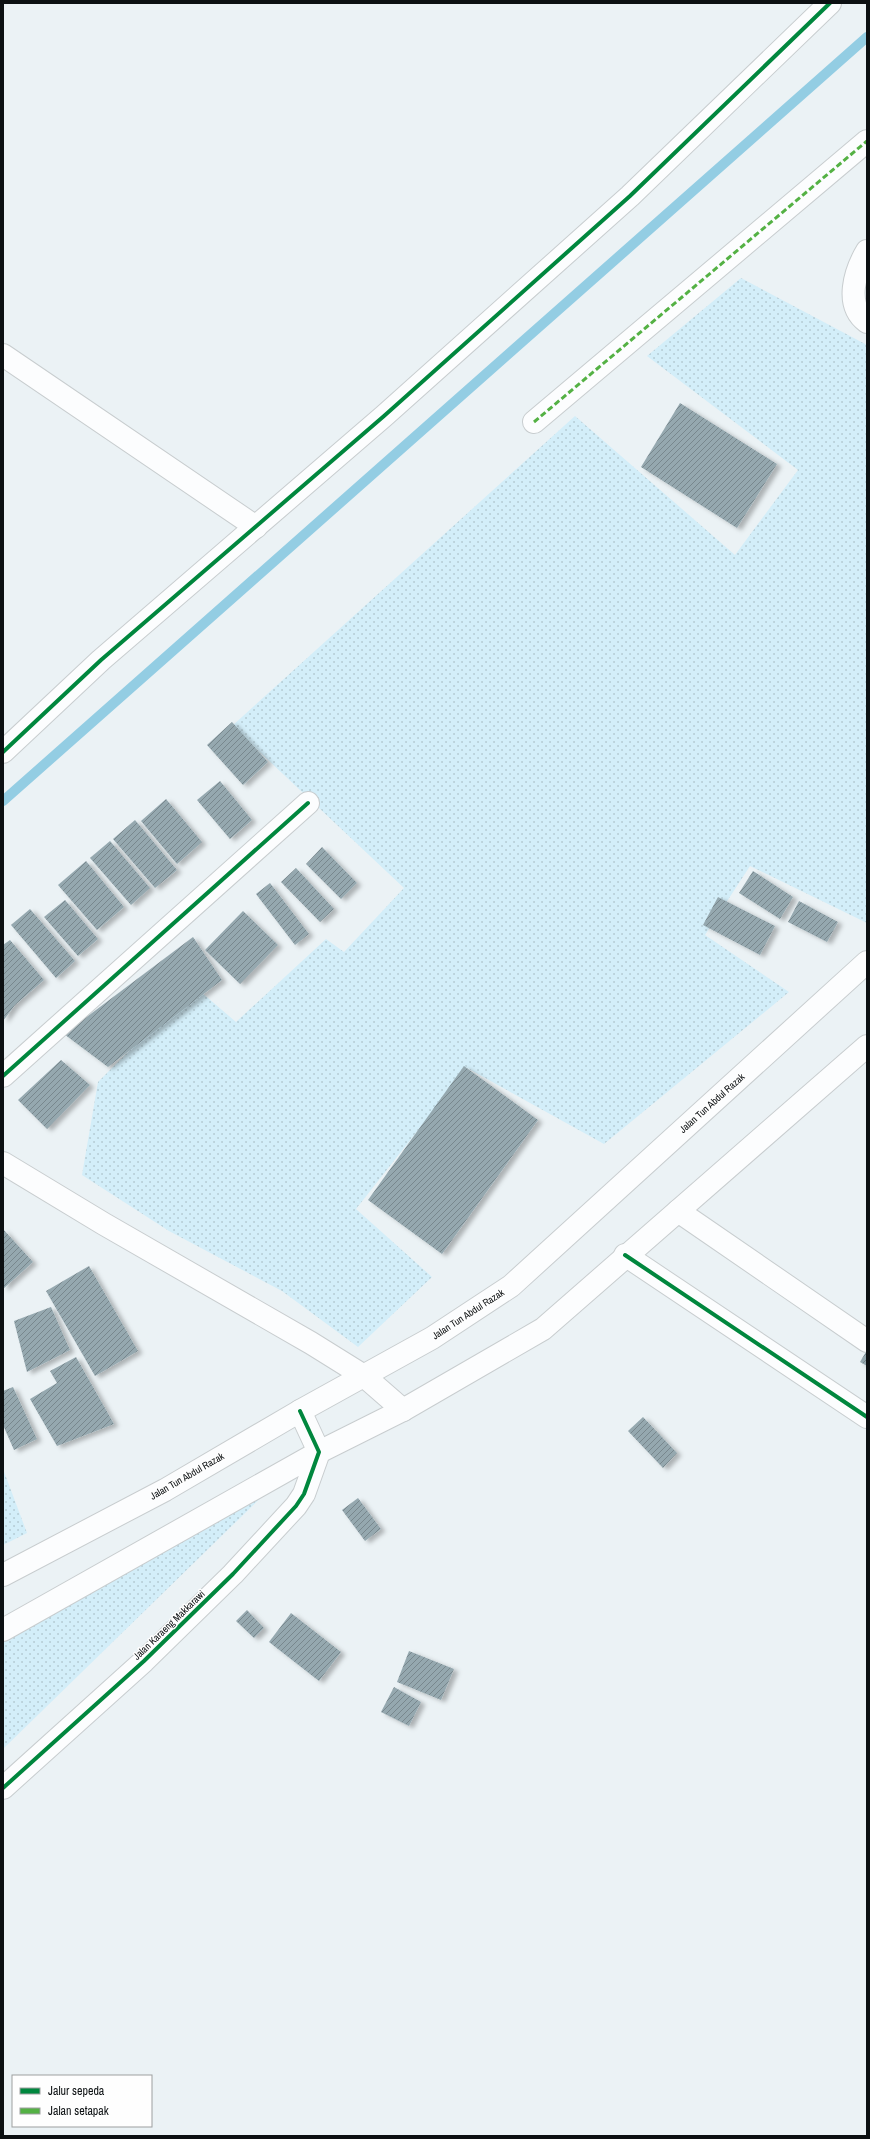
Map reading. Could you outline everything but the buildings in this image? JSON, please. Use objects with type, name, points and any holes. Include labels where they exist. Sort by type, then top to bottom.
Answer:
[{"type":"street","points":[[3,752],[101,660],[384,416],[630,196],[830,3]]},
{"type":"street","points":[[534,422],[867,140]]},
{"type":"street","points":[[867,251],[859,265],[853,293],[856,305],[862,318],[867,322]]},
{"type":"street","points":[[3,354],[256,527]]},
{"type":"street","points":[[3,1076],[308,803]]},
{"type":"street","name":"Jalan Tun Abdul Razak","points":[[3,1575],[165,1490],[300,1411],[432,1338],[511,1286],[867,962]]},
{"type":"street","points":[[3,1630],[319,1452],[404,1410],[543,1329],[625,1255],[678,1211],[867,1046]]},
{"type":"street","points":[[3,1162],[104,1224],[311,1343],[364,1376],[404,1410]]},
{"type":"street","points":[[678,1211],[867,1341]]},
{"type":"street","points":[[625,1255],[867,1417]]},
{"type":"street","points":[[300,1411],[319,1452]]},
{"type":"street","name":"Jalan Karaeng Makkarawi","points":[[3,1788],[144,1661],[233,1574],[300,1500],[310,1480],[319,1452]]},
{"type":"shaded area","points":[[741,278],[867,345],[867,923],[750,866],[705,935],[789,992],[604,1144],[467,1068],[356,1209],[432,1277],[358,1347],[282,1291],[169,1231],[82,1175],[98,1082],[194,986],[236,1022],[326,939],[344,952],[404,888],[232,726],[575,416],[735,555],[798,470],[647,356]]},
{"type":"shaded area","points":[[3,1469],[27,1533],[3,1545]]},
{"type":"shaded area","points":[[280,1479],[3,1749],[3,1627]]},
{"type":"waterway","points":[[3,801],[867,37]]},
{"type":"marked path","points":[[534,422],[867,141]]},
{"type":"cycle path","points":[[3,752],[101,660],[384,416],[630,196],[830,3]]},
{"type":"cycle path","points":[[3,1076],[308,803]]},
{"type":"cycle path","points":[[625,1255],[867,1417]]},
{"type":"cycle path","points":[[3,1788],[144,1661],[233,1574],[296,1506],[304,1494],[319,1452],[300,1411]]}]
